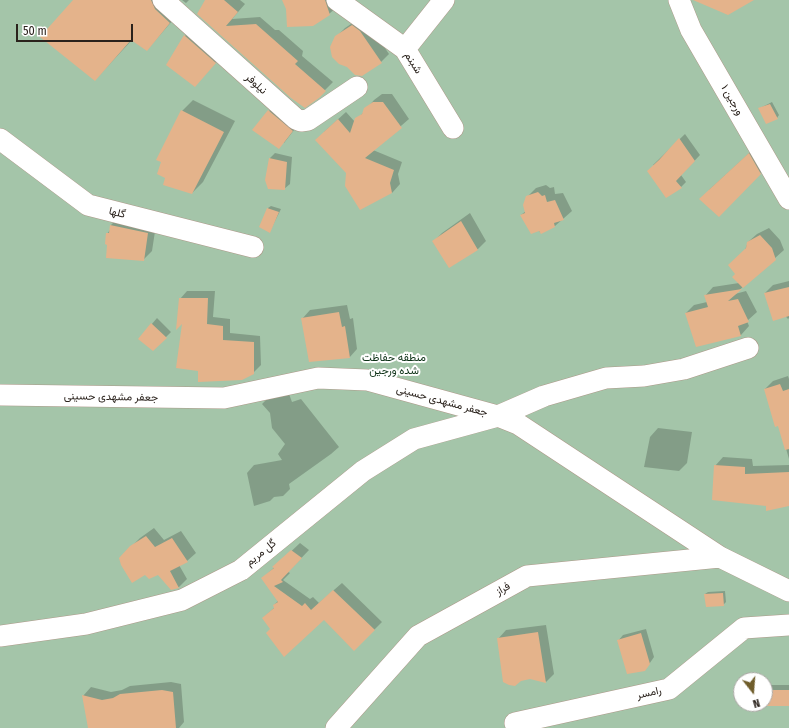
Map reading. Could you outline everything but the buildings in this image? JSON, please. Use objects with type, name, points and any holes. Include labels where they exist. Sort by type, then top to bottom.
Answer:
[{"type":"street","name":"نیلوفر","points":[[163,0],[296,119],[301,121],[308,120],[357,86]]},
{"type":"street","name":"شبنم","points":[[337,0],[405,49],[453,128]]},
{"type":"street","points":[[405,49],[444,0]]},
{"type":"street","name":"ورجین ۱","points":[[679,0],[691,30],[789,198]]},
{"type":"street","name":"گلها","points":[[0,139],[88,205],[253,247]]},
{"type":"street","name":"گل مریم","points":[[0,636],[86,624],[182,600],[241,570],[363,471],[414,439],[498,416],[544,396],[606,378],[644,376],[684,369],[748,348]]},
{"type":"street","name":"جعفر مشهدی حسینی","points":[[0,395],[224,398],[318,378],[367,380],[498,416],[518,424],[720,557],[789,591]]},
{"type":"street","name":"فراز","points":[[336,728],[418,636],[527,576],[720,557]]},
{"type":"street","name":"رامسر","points":[[515,723],[669,689],[744,628],[789,625]]},
{"type":"green space","name":"منطقه حفاظت شده ورجین","points":[[0,0],[789,0],[789,728],[0,728]]}]
